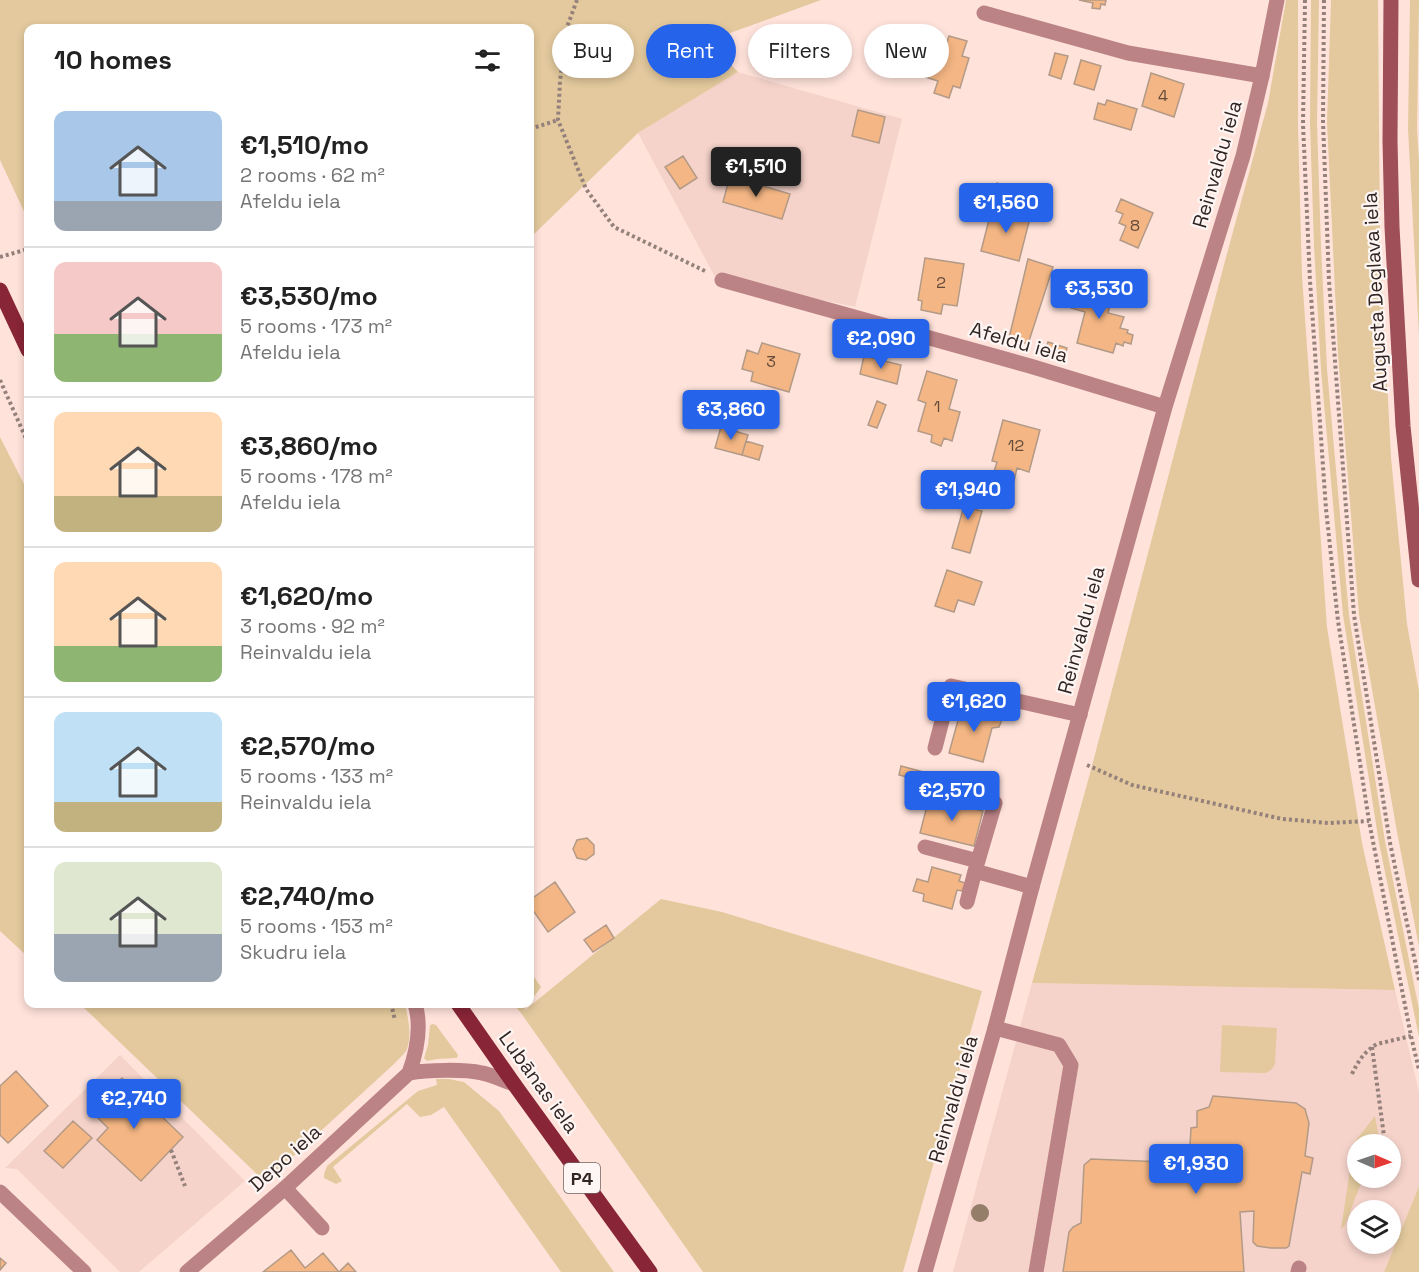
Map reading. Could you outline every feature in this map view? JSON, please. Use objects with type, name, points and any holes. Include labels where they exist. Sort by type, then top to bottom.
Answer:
[{"type":"main road","name":"Augusta Deglava iela","points":[[1391,0],[1392,227],[1403,426],[1419,580]]},
{"type":"main road","points":[[0,290],[24,341]]},
{"type":"main road","name":"Lubānas iela","points":[[461,1008],[650,1272]]},
{"type":"street","name":"Reinvaldu iela","points":[[925,1272],[995,1028],[1165,407],[1243,156],[1277,0]]},
{"type":"street","points":[[984,13],[1128,53],[1262,76]]},
{"type":"street","name":"Afeldu iela","points":[[722,280],[1019,363],[1165,407]]},
{"type":"street","points":[[935,748],[951,686],[1080,716]]},
{"type":"street","points":[[926,784],[995,803],[967,902]]},
{"type":"street","points":[[925,847],[1032,887]]},
{"type":"street","points":[[409,1073],[415,1059],[418,1040],[416,1008]]},
{"type":"street","points":[[995,1028],[1059,1045],[1071,1065],[1036,1272]]},
{"type":"street","points":[[409,1073],[422,1071],[481,1072],[514,1084]]},
{"type":"street","name":"Depo iela","points":[[187,1272],[285,1188],[409,1073]]},
{"type":"street","points":[[285,1188],[321,1228]]},
{"type":"street","points":[[0,1192],[84,1272]]},
{"type":"path","points":[[577,0],[567,27],[558,120],[586,189],[614,227],[722,280]]},
{"type":"path","points":[[1305,0],[1304,124],[1310,282],[1326,498],[1338,621],[1369,821],[1419,1070]]},
{"type":"path","points":[[1324,0],[1323,121],[1329,281],[1354,615],[1390,843],[1419,980]]},
{"type":"path","points":[[534,128],[558,120]]},
{"type":"path","points":[[0,257],[24,250]]},
{"type":"path","points":[[0,380],[24,433]]},
{"type":"path","points":[[1069,757],[1132,784],[1282,819],[1329,823],[1369,821]]},
{"type":"path","points":[[1352,1074],[1362,1055],[1372,1047],[1411,1036]]},
{"type":"path","points":[[1372,1047],[1384,1134]]},
{"type":"path","points":[[171,1150],[185,1186]]},
{"type":"shaded area","points":[[0,0],[821,0],[755,24],[748,24],[748,26],[736,31],[736,24],[646,24],[646,78],[728,78],[638,133],[534,234],[534,24],[24,24],[24,211],[0,160]]},
{"type":"shaded area","points":[[1286,0],[1298,0],[1298,125],[1302,276],[1327,627],[1362,843],[1395,990],[1032,983],[1268,103]]},
{"type":"shaded area","points":[[1311,0],[1319,0],[1317,123],[1327,369],[1349,615],[1385,841],[1419,1009],[1419,1037],[1379,843],[1343,615],[1321,370],[1314,246],[1310,124]]},
{"type":"shaded area","points":[[1331,0],[1378,0],[1380,248],[1391,457],[1407,624],[1419,691],[1419,947],[1359,615],[1338,354],[1327,122]]},
{"type":"shaded area","points":[[1410,0],[1419,0],[1417,129],[1419,336],[1408,129]]},
{"type":"shaded area","points":[[736,73],[902,119],[855,307],[715,277],[638,133],[728,78],[736,78]]},
{"type":"shaded area","points":[[0,437],[24,484],[24,953],[0,931]]},
{"type":"shaded area","points":[[661,899],[722,912],[982,991],[903,1272],[703,1272],[517,1008],[526,1008],[524,1011],[528,1008],[534,1008],[534,1003]]},
{"type":"shaded area","points":[[534,977],[541,987],[534,997]]},
{"type":"shaded area","points":[[1032,983],[1395,990],[1419,1092],[1419,1186],[1401,1230],[1401,1200],[1347,1200],[1347,1254],[1391,1254],[1384,1272],[953,1272]]},
{"type":"shaded area","points":[[84,1008],[406,1008],[409,1026],[406,1051],[265,1182]]},
{"type":"shaded area","points":[[433,1024],[458,1055],[457,1058],[427,1061],[424,1058],[430,1025]]},
{"type":"shaded area","points":[[1222,1025],[1277,1028],[1275,1063],[1272,1069],[1265,1073],[1220,1072]]},
{"type":"shaded area","points":[[120,1055],[245,1181],[139,1272],[120,1272],[17,1169],[5,1168]]},
{"type":"shaded area","points":[[436,1079],[464,1082],[499,1111],[614,1272],[561,1272],[444,1107],[431,1115],[420,1117],[407,1104],[333,1167],[342,1181],[336,1184],[324,1178],[327,1166],[418,1091],[437,1085]]},
{"type":"shaded area","points":[[1375,1116],[1378,1134],[1361,1134]]},
{"type":"shaded area","points":[[1419,1186],[1419,1272],[1384,1272],[1391,1254],[1401,1254],[1401,1230]]},
{"type":"shaded area","points":[[1347,1188],[1359,1188],[1355,1200],[1347,1200],[1347,1220],[1341,1229]]},
{"type":"building","points":[[1079,0],[1106,0],[1105,5],[1101,4],[1100,9],[1092,8],[1093,3]]},
{"type":"building","points":[[949,36],[967,41],[962,56],[969,58],[960,88],[953,86],[949,98],[934,93],[938,81],[928,78],[949,78]]},
{"type":"building","points":[[1055,53],[1068,56],[1061,79],[1049,75]]},
{"type":"building","points":[[1081,60],[1101,66],[1094,90],[1074,84]]},
{"type":"building","points":[[1151,73],[1184,84],[1174,117],[1142,106]]},
{"type":"building","points":[[1107,100],[1137,109],[1131,130],[1094,119],[1098,103],[1105,105]]},
{"type":"building","points":[[858,110],[885,117],[879,143],[852,136]]},
{"type":"building","points":[[683,156],[697,178],[680,189],[665,167]]},
{"type":"building","points":[[730,176],[790,194],[782,219],[723,202]]},
{"type":"building","points":[[997,183],[1028,193],[1022,209],[992,199]]},
{"type":"building","points":[[1121,199],[1153,213],[1138,248],[1120,240],[1126,226],[1119,223],[1123,214],[1116,211]]},
{"type":"building","points":[[992,208],[1030,218],[1019,261],[981,251]]},
{"type":"building","points":[[925,258],[964,264],[957,306],[943,304],[941,314],[921,310],[922,301],[918,300]]},
{"type":"building","points":[[1028,259],[1053,267],[1028,344],[1009,338]]},
{"type":"building","points":[[1084,284],[1113,292],[1108,313],[1124,317],[1120,328],[1128,330],[1127,333],[1133,335],[1131,344],[1124,342],[1123,346],[1116,343],[1113,353],[1077,343],[1085,312],[1068,306],[1070,297],[1081,296]]},
{"type":"building","points":[[1048,342],[1067,348],[1063,360],[1044,354]]},
{"type":"building","points":[[762,343],[800,354],[789,392],[751,381],[753,372],[742,369],[747,350],[758,354]]},
{"type":"building","points":[[864,356],[901,365],[897,384],[860,374]]},
{"type":"building","points":[[927,371],[957,380],[949,409],[960,412],[952,441],[944,438],[941,446],[931,442],[932,435],[918,431],[926,403],[918,400]]},
{"type":"building","points":[[877,401],[886,405],[877,428],[868,425]]},
{"type":"building","points":[[1003,420],[1040,430],[1029,472],[1017,468],[1014,481],[993,475],[997,462],[992,461]]},
{"type":"building","points":[[721,427],[748,435],[742,455],[715,448]]},
{"type":"building","points":[[746,441],[763,446],[759,460],[742,455]]},
{"type":"building","points":[[970,485],[982,489],[976,510],[982,511],[970,553],[952,548]]},
{"type":"building","points":[[947,570],[982,582],[974,605],[958,600],[954,612],[935,606]]},
{"type":"building","points":[[962,706],[987,712],[995,710],[1002,717],[999,727],[992,728],[983,762],[949,753]]},
{"type":"building","points":[[901,766],[924,772],[922,781],[899,775]]},
{"type":"building","points":[[929,798],[983,811],[974,846],[920,833]]},
{"type":"building","points":[[587,838],[594,845],[594,854],[586,860],[577,858],[573,849],[577,840]]},
{"type":"building","points":[[932,867],[961,875],[959,881],[965,883],[962,891],[957,890],[952,909],[923,901],[924,894],[913,891],[917,879],[928,882]]},
{"type":"building","points":[[555,882],[575,912],[548,932],[534,912],[534,897]]},
{"type":"building","points":[[606,925],[614,938],[593,952],[584,940]]},
{"type":"building","points":[[16,1071],[48,1106],[8,1143],[0,1135],[0,1086]]},
{"type":"building","points":[[122,1078],[183,1137],[141,1181],[97,1140],[108,1128],[91,1111]]},
{"type":"building","points":[[1213,1096],[1296,1103],[1305,1109],[1309,1123],[1305,1156],[1313,1158],[1310,1174],[1302,1172],[1289,1246],[1271,1248],[1257,1246],[1253,1242],[1254,1211],[1240,1212],[1244,1272],[1063,1272],[1069,1232],[1081,1223],[1084,1165],[1091,1159],[1189,1163],[1191,1128],[1197,1127],[1197,1111],[1209,1107]]},
{"type":"building","points":[[73,1121],[92,1138],[63,1168],[44,1151]]},
{"type":"building","points":[[291,1250],[305,1268],[323,1253],[339,1272],[263,1272]]},
{"type":"building","points":[[0,1258],[6,1263],[0,1270]]},
{"type":"building","points":[[348,1263],[356,1272],[339,1272]]}]
